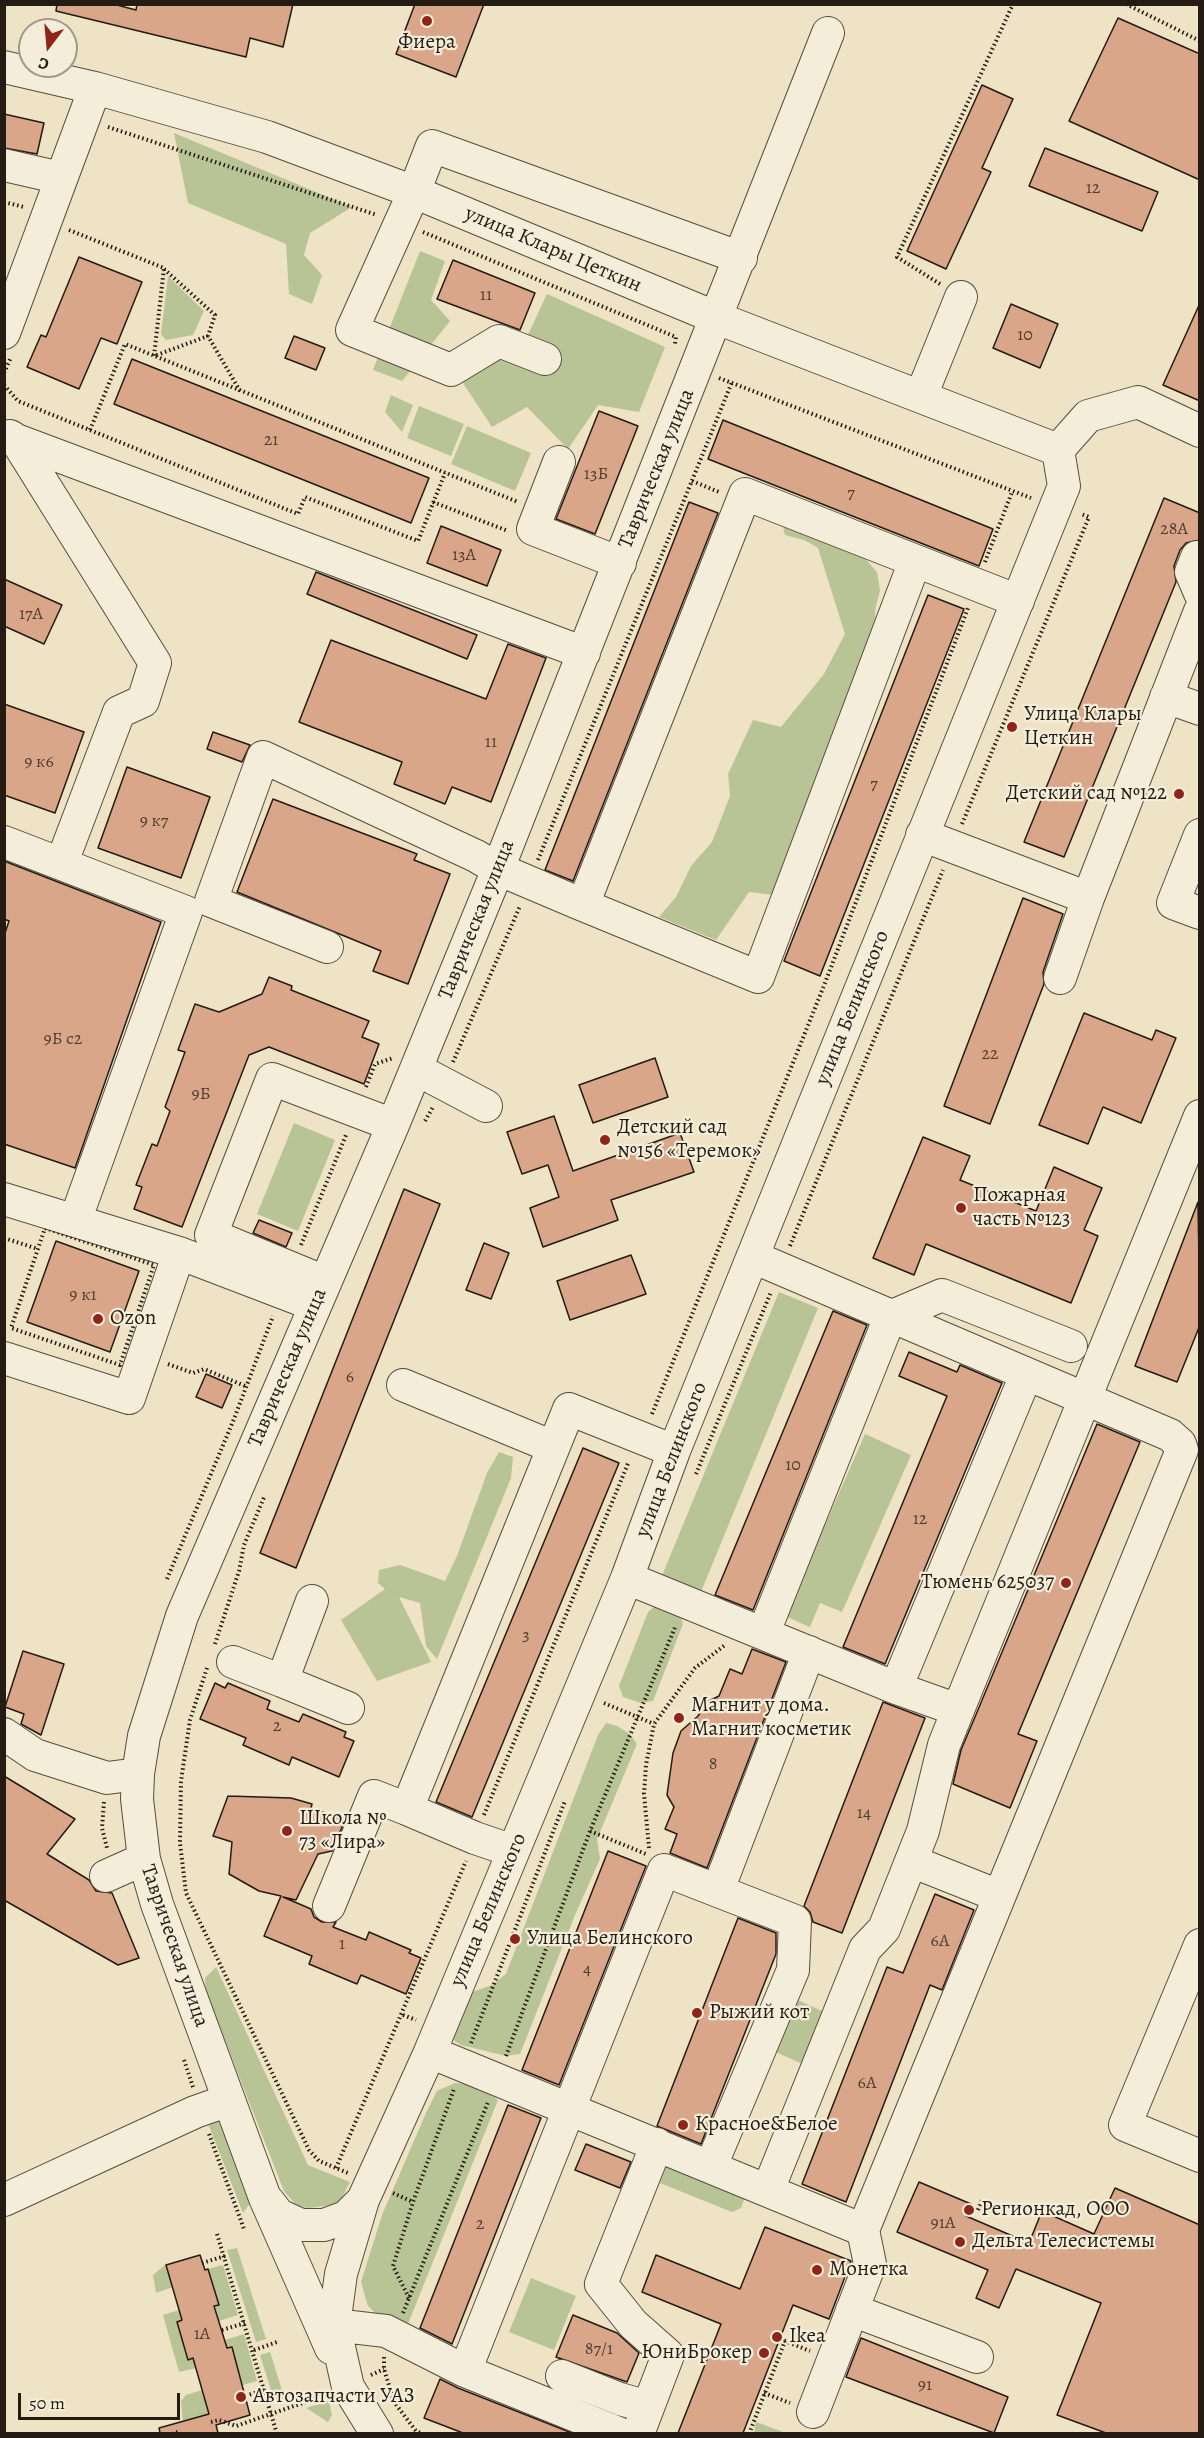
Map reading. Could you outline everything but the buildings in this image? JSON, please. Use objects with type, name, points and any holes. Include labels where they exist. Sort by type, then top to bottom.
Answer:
[{"type":"street","name":"Таврическая улица","points":[[358,2433],[352,2418],[348,2387],[265,2198],[157,1904],[144,1859],[138,1774],[144,1736],[182,1616],[393,1125],[498,869],[828,33]]},
{"type":"street","name":"улица Клары Цеткин","points":[[4,67],[95,88],[267,137],[414,192],[717,318],[1058,450]]},
{"type":"street","points":[[9,341],[61,178],[95,88]]},
{"type":"street","points":[[545,359],[499,341],[451,370],[352,330],[414,192],[432,146],[741,258]]},
{"type":"street","points":[[4,165],[61,178]]},
{"type":"street","points":[[921,396],[962,297]]},
{"type":"street","points":[[1058,450],[1088,417],[1138,402],[1200,431]]},
{"type":"street","points":[[10,436],[584,653]]},
{"type":"street","points":[[10,436],[155,663],[143,701],[119,712],[62,862]]},
{"type":"street","name":"улица Белинского","points":[[377,2433],[348,2387],[334,2325],[341,2274],[369,2189],[430,2052],[627,1578],[674,1450],[1064,486],[1058,450]]},
{"type":"street","points":[[560,462],[533,529],[620,563]]},
{"type":"street","points":[[583,904],[746,494],[1018,601]]},
{"type":"street","points":[[1197,557],[1191,572],[1200,593]]},
{"type":"street","points":[[327,947],[211,901],[263,757],[476,856],[498,869],[758,977],[915,561]]},
{"type":"street","points":[[1060,978],[1088,898],[1200,611]]},
{"type":"street","points":[[1166,698],[1200,710]]},
{"type":"street","points":[[922,835],[1088,898]]},
{"type":"street","points":[[1200,835],[1173,903],[1200,913]]},
{"type":"street","points":[[4,842],[62,862],[186,912],[86,1215]]},
{"type":"street","points":[[86,1215],[184,954]]},
{"type":"street","points":[[416,1069],[486,1106]]},
{"type":"street","points":[[320,1293],[211,1235],[272,1079],[393,1125]]},
{"type":"street","points":[[768,2190],[865,1949],[884,1929],[923,1831],[944,1744],[1200,1116]]},
{"type":"street","points":[[6,1204],[86,1215],[179,1253],[320,1293]]},
{"type":"street","points":[[4,1358],[129,1398],[134,1352],[179,1253]]},
{"type":"street","points":[[753,1257],[1170,1436],[1180,1444],[1182,1450],[863,2230],[870,2264],[813,2412]]},
{"type":"street","points":[[756,1629],[890,1317],[942,1295],[1071,1346]]},
{"type":"street","points":[[896,1688],[1026,1375]]},
{"type":"street","points":[[403,1385],[553,1447]]},
{"type":"street","points":[[407,1809],[569,1409],[674,1450]]},
{"type":"street","points":[[627,1578],[896,1688],[958,1710]]},
{"type":"street","points":[[282,1682],[312,1601]]},
{"type":"street","points":[[717,1890],[809,1652]]},
{"type":"street","points":[[218,1658],[348,1708]]},
{"type":"street","points":[[4,1734],[35,1755],[107,1778],[138,1774]]},
{"type":"street","points":[[329,1906],[374,1796],[475,1838],[513,1851]]},
{"type":"street","points":[[106,1876],[144,1859]]},
{"type":"street","points":[[911,1861],[999,1896]]},
{"type":"street","points":[[465,2372],[663,1870],[795,1922],[793,1970],[711,2166]]},
{"type":"street","points":[[1200,1945],[1125,2125],[1200,2156]]},
{"type":"street","points":[[430,2052],[467,2054],[497,2079],[863,2230]]},
{"type":"street","points":[[4,2200],[195,2112],[229,2100]]},
{"type":"street","points":[[562,2376],[620,2399],[643,2420],[668,2355],[633,2324],[601,2284],[657,2144]]},
{"type":"street","points":[[265,2198],[279,2215],[301,2224],[324,2225],[346,2217],[369,2189]]},
{"type":"street","points":[[852,2310],[977,2357]]},
{"type":"street","points":[[334,2325],[386,2331],[465,2372],[621,2433]]},
{"type":"path","points":[[962,297],[897,257],[1013,4]]},
{"type":"path","points":[[1126,4],[1200,41]]},
{"type":"path","points":[[104,125],[400,223],[676,338],[675,348]]},
{"type":"path","points":[[63,227],[164,268],[215,315],[208,336],[240,391]]},
{"type":"path","points":[[154,356],[164,268]]},
{"type":"path","points":[[154,356],[208,336]]},
{"type":"path","points":[[4,373],[9,341]]},
{"type":"path","points":[[90,430],[125,345],[524,504]]},
{"type":"path","points":[[424,1124],[444,1084],[530,882],[732,382],[1030,498]]},
{"type":"path","points":[[4,385],[18,401],[298,514],[305,497],[418,541],[445,473]]},
{"type":"path","points":[[336,2168],[403,2014],[628,1463],[642,1438],[825,983],[1012,492]]},
{"type":"path","points":[[1080,514],[1089,517]]},
{"type":"path","points":[[45,1228],[154,1265],[134,1352],[120,1365],[11,1328],[38,1249],[45,1228]]},
{"type":"path","points":[[4,1238],[38,1249]]},
{"type":"path","points":[[134,1352],[193,1373],[204,1369],[245,1386]]},
{"type":"path","points":[[267,1491],[244,1545],[218,1658],[190,1720],[181,1782],[180,1843],[186,1893],[309,2150],[320,2161],[336,2168],[369,2189],[413,2202]]},
{"type":"path","points":[[423,2433],[416,2431],[394,2402],[384,2369],[386,2331],[401,2319],[497,2079],[590,1831],[686,1602]]},
{"type":"path","points":[[590,1831],[650,1856],[644,1794],[645,1765],[654,1724],[695,1668],[756,1629]]},
{"type":"path","points":[[604,1703],[654,1724]]},
{"type":"path","points":[[403,2014],[415,2020]]},
{"type":"path","points":[[409,2298],[393,2266],[413,2202],[467,2054]]},
{"type":"path","points":[[969,2210],[978,2210],[983,2198]]},
{"type":"path","points":[[217,2234],[278,2433]]},
{"type":"path","points":[[202,2263],[225,2256]]},
{"type":"path","points":[[222,2330],[245,2324]]},
{"type":"path","points":[[749,2433],[785,2341]]},
{"type":"path","points":[[254,2350],[277,2342]]},
{"type":"path","points":[[211,2422],[219,2420],[236,2426],[348,2387]]},
{"type":"path","points":[[242,2397],[265,2390]]},
{"type":"path","points":[[172,2433],[180,2431]]},
{"type":"green space","points":[[174,133],[352,207],[310,233],[304,255],[322,275],[312,304],[289,294],[286,244],[188,203]]},
{"type":"green space","points":[[420,251],[445,261],[431,300],[450,321],[402,381],[373,370]]},
{"type":"green space","points":[[168,276],[204,311],[193,335],[166,340],[161,334]]},
{"type":"green space","points":[[547,294],[665,347],[639,412],[598,405],[568,449],[527,407],[492,427],[459,377],[525,341]]},
{"type":"green space","points":[[391,395],[413,405],[402,432],[385,412]]},
{"type":"green space","points":[[419,406],[464,424],[451,456],[407,438]]},
{"type":"green space","points":[[467,426],[531,453],[515,491],[451,464]]},
{"type":"green space","points":[[787,521],[862,555],[877,572],[880,590],[875,610],[877,645],[774,895],[749,892],[716,940],[659,917],[676,897],[691,866],[712,842],[730,796],[728,774],[753,720],[781,727],[824,674],[845,634],[818,548],[804,540],[785,535],[783,527]]},
{"type":"green space","points":[[294,1123],[335,1140],[298,1231],[257,1214]]},
{"type":"green space","points":[[779,1292],[818,1308],[700,1594],[661,1578]]},
{"type":"green space","points":[[865,1434],[911,1455],[842,1612],[820,1603],[810,1627],[785,1616]]},
{"type":"green space","points":[[499,1452],[513,1457],[511,1478],[437,1659],[426,1646],[420,1603],[399,1597],[431,1662],[377,1681],[341,1620],[385,1589],[378,1583],[379,1570],[400,1565],[445,1581],[457,1556],[487,1473]]},
{"type":"green space","points":[[655,1606],[680,1615],[683,1624],[653,1701],[641,1703],[623,1697],[619,1686],[648,1612]]},
{"type":"green space","points":[[606,1723],[617,1726],[630,1734],[637,1744],[597,1839],[600,1859],[575,1915],[520,2054],[506,2056],[461,2045],[450,2038],[469,1993],[492,1985],[506,1974],[598,1735]]},
{"type":"green space","points":[[216,1967],[308,2165],[350,2182],[341,2200],[333,2205],[308,2208],[296,2205],[284,2191],[206,1992],[205,1978]]},
{"type":"green space","points":[[793,1998],[827,2013],[805,2065],[771,2050]]},
{"type":"green space","points":[[455,2083],[478,2085],[498,2100],[408,2324],[385,2322],[368,2306],[361,2282],[382,2215],[426,2113],[437,2091]]},
{"type":"green space","points":[[218,2120],[223,2123],[251,2202],[243,2213],[207,2121]]},
{"type":"green space","points":[[666,2166],[745,2197],[741,2208],[732,2212],[660,2183]]},
{"type":"green space","points":[[237,2248],[266,2339],[256,2342],[227,2250]]},
{"type":"green space","points":[[166,2264],[173,2287],[156,2293],[153,2275]]},
{"type":"green space","points":[[223,2265],[238,2315],[219,2321],[215,2306],[219,2304],[208,2269]]},
{"type":"green space","points":[[531,2278],[576,2296],[554,2350],[509,2332]]},
{"type":"green space","points":[[179,2310],[182,2320],[178,2322],[189,2360],[193,2358],[196,2368],[179,2372],[163,2315]]},
{"type":"green space","points":[[244,2334],[257,2381],[243,2385],[232,2348],[227,2348],[225,2340]]},
{"type":"green space","points":[[270,2352],[285,2400],[275,2403],[260,2355]]},
{"type":"green space","points":[[202,2390],[209,2414],[183,2422],[181,2401],[186,2395]]},
{"type":"green space","points":[[329,2401],[332,2415],[328,2422],[306,2408]]},
{"type":"green space","points":[[756,2422],[786,2433],[754,2433]]},
{"type":"place","name":"Фиера","points":[[427,21]]},
{"type":"place","name":"Улица Клары Цеткин","points":[[1012,727]]},
{"type":"place","name":"Детский сад №122","points":[[1179,794]]},
{"type":"place","name":"Детский сад №156 «Теремок»","points":[[605,1140]]},
{"type":"place","name":"Пожарная часть №123","points":[[961,1208]]},
{"type":"place","name":"Ozon","points":[[98,1319]]},
{"type":"place","name":"Тюмень 625037","points":[[1066,1583]]},
{"type":"place","name":"Магнит у дома. Магнит косметик","points":[[679,1718]]},
{"type":"place","name":"Школа № 73 «Лира»","points":[[287,1831]]},
{"type":"place","name":"Улица Белинского","points":[[515,1939]]},
{"type":"place","name":"Рыжий кот","points":[[697,2013]]},
{"type":"place","name":"Красное&Белое","points":[[683,2125]]},
{"type":"place","name":"Регионкад, ООО","points":[[969,2210]]},
{"type":"place","name":"Дельта Телесистемы","points":[[960,2242]]},
{"type":"place","name":"Монетка","points":[[817,2270]]},
{"type":"place","name":"Ikea","points":[[777,2337]]},
{"type":"place","name":"ЮниБрокер","points":[[764,2353]]},
{"type":"place","name":"Автозапчасти УАЗ","points":[[241,2397]]}]
